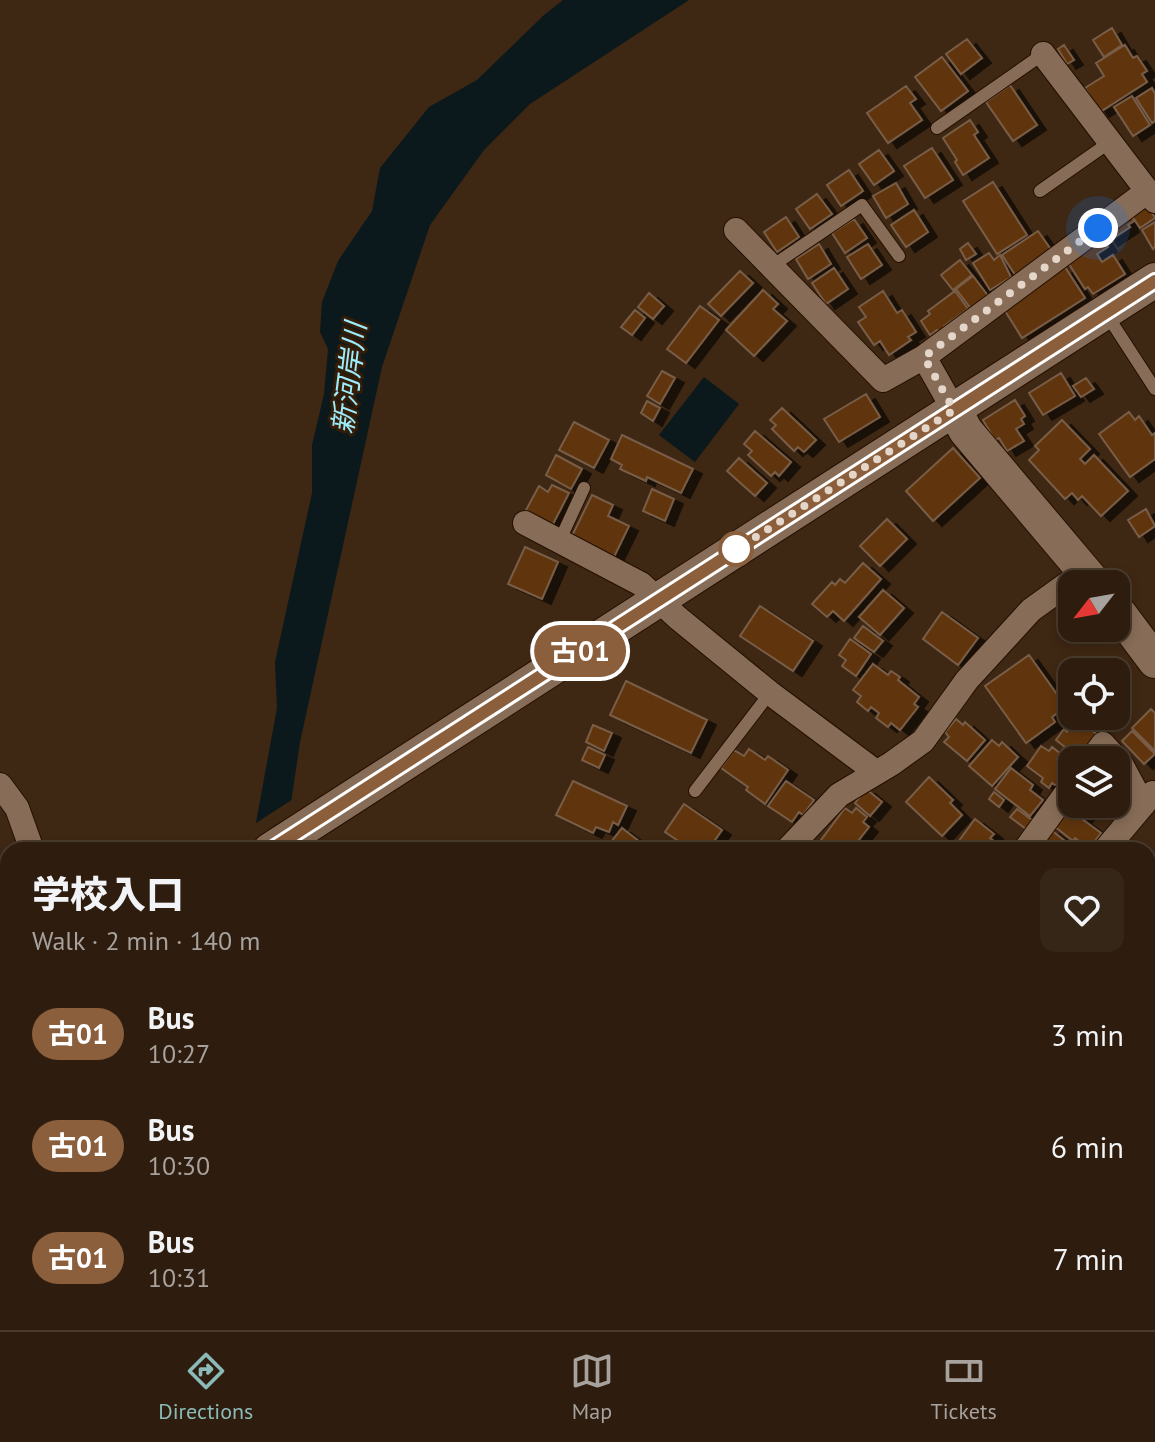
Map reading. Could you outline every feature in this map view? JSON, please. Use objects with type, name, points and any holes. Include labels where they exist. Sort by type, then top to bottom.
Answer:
[{"type":"main road","points":[[283,842],[1011,376],[1155,280]]},
{"type":"main road","points":[[954,410],[966,431],[1083,570]]},
{"type":"main road","points":[[1130,628],[1155,661]]},
{"type":"street","points":[[736,230],[883,380],[924,357],[1152,196],[1043,54]]},
{"type":"street","points":[[924,357],[954,410]]},
{"type":"street","points":[[525,523],[641,584],[770,693],[876,772]]},
{"type":"street","points":[[797,842],[839,795],[923,741],[967,680],[1031,610],[1058,595]]},
{"type":"street","points":[[1112,842],[1149,798],[1130,775]]},
{"type":"street","points":[[0,785],[17,808],[29,842]]},
{"type":"street","points":[[1031,842],[1058,804]]},
{"type":"lane","points":[[937,128],[1043,54]]},
{"type":"lane","points":[[1040,191],[1110,142]]},
{"type":"lane","points":[[772,266],[862,205],[899,256]]},
{"type":"lane","points":[[1105,312],[1155,389]]},
{"type":"lane","points":[[559,542],[584,488]]},
{"type":"lane","points":[[695,791],[770,693]]},
{"type":"water","name":"新河岸川","points":[[563,0],[689,0],[530,104],[484,150],[430,225],[382,367],[300,742],[285,842],[252,842],[277,708],[275,662],[312,493],[312,445],[324,394],[328,349],[320,332],[322,302],[338,261],[372,211],[380,168],[429,107],[477,80]]},
{"type":"water","points":[[704,377],[739,404],[695,462],[659,435]]},
{"type":"pier","points":[[296,797],[289,842],[248,842],[250,827]]},
{"type":"building","points":[[1112,28],[1122,45],[1104,57],[1093,40]]},
{"type":"building","points":[[967,39],[982,58],[961,74],[946,54]]},
{"type":"building","points":[[1064,45],[1074,60],[1067,64],[1058,49]]},
{"type":"building","points":[[1125,45],[1147,71],[1142,74],[1147,82],[1100,112],[1085,88],[1104,76],[1096,63]]},
{"type":"building","points":[[942,57],[968,91],[941,111],[915,77]]},
{"type":"building","points":[[1010,85],[1037,125],[1013,141],[986,102]]},
{"type":"building","points":[[906,86],[916,99],[910,103],[922,120],[888,143],[867,113]]},
{"type":"building","points":[[1152,88],[1155,94],[1155,121],[1152,123],[1136,98]]},
{"type":"building","points":[[1132,96],[1150,125],[1133,136],[1114,107]]},
{"type":"building","points":[[970,120],[978,132],[974,135],[989,158],[963,175],[943,138]]},
{"type":"building","points":[[932,148],[953,180],[925,198],[904,166]]},
{"type":"building","points":[[879,150],[894,171],[874,185],[859,164]]},
{"type":"building","points":[[849,170],[863,191],[841,206],[827,185]]},
{"type":"building","points":[[993,182],[1027,235],[997,254],[963,201]]},
{"type":"building","points":[[896,183],[908,204],[886,218],[873,196]]},
{"type":"building","points":[[817,194],[832,214],[810,229],[796,209]]},
{"type":"building","points":[[1148,206],[1155,218],[1140,228],[1132,216]]},
{"type":"building","points":[[914,210],[928,232],[906,247],[891,225]]},
{"type":"building","points":[[1129,212],[1134,221],[1128,225],[1130,227],[1109,241],[1102,229]]},
{"type":"building","points":[[786,217],[799,237],[777,252],[764,232]]},
{"type":"building","points":[[854,219],[867,238],[845,253],[832,233]]},
{"type":"building","points":[[1155,222],[1155,247],[1153,249],[1142,230]]},
{"type":"building","points":[[1038,231],[1052,251],[1016,276],[1002,255]]},
{"type":"building","points":[[1099,233],[1108,247],[1097,254],[1102,262],[1113,255],[1125,274],[1093,294],[1088,287],[1085,289],[1065,258]]},
{"type":"building","points":[[968,243],[976,254],[966,260],[960,249]]},
{"type":"building","points":[[819,244],[831,264],[808,279],[796,259]]},
{"type":"building","points":[[868,244],[882,265],[861,279],[847,257]]},
{"type":"building","points":[[989,253],[994,260],[1000,255],[1011,277],[990,290],[973,263]]},
{"type":"building","points":[[960,260],[972,275],[953,290],[941,275]]},
{"type":"building","points":[[1065,267],[1085,298],[1022,338],[1002,306]]},
{"type":"building","points":[[834,268],[848,289],[826,304],[812,283]]},
{"type":"building","points":[[740,271],[753,283],[721,316],[708,304]]},
{"type":"building","points":[[973,276],[989,297],[972,310],[956,289]]},
{"type":"building","points":[[763,290],[778,304],[773,309],[787,321],[754,356],[726,330]]},
{"type":"building","points":[[883,291],[897,313],[902,310],[916,332],[908,337],[911,340],[889,355],[880,341],[874,345],[858,322],[866,317],[859,307]]},
{"type":"building","points":[[955,291],[968,309],[944,326],[946,329],[939,334],[937,330],[930,335],[921,321],[930,314],[928,311]]},
{"type":"building","points":[[649,293],[664,306],[653,319],[638,307]]},
{"type":"building","points":[[700,306],[719,320],[686,363],[667,349]]},
{"type":"building","points":[[635,310],[645,318],[632,335],[621,327]]},
{"type":"building","points":[[662,371],[675,378],[660,404],[647,396]]},
{"type":"building","points":[[1061,373],[1075,396],[1043,415],[1029,393]]},
{"type":"building","points":[[1086,378],[1094,389],[1081,397],[1073,386]]},
{"type":"building","points":[[866,394],[880,417],[839,442],[824,419]]},
{"type":"building","points":[[1015,400],[1025,416],[1021,419],[1024,424],[1016,429],[1024,441],[1007,451],[999,438],[995,440],[983,420]]},
{"type":"building","points":[[647,401],[660,408],[653,421],[641,413]]},
{"type":"building","points":[[782,408],[816,440],[804,452],[798,447],[794,451],[772,429],[776,425],[770,420]]},
{"type":"building","points":[[1129,412],[1135,420],[1139,416],[1152,435],[1155,433],[1155,459],[1130,477],[1099,434]]},
{"type":"building","points":[[1062,420],[1090,449],[1080,459],[1085,464],[1094,455],[1128,491],[1101,516],[1082,496],[1078,500],[1072,493],[1065,499],[1029,460],[1039,450],[1035,446]]},
{"type":"building","points":[[574,422],[609,440],[594,468],[559,450]]},
{"type":"building","points":[[755,431],[791,462],[779,476],[775,472],[771,476],[748,455],[752,451],[744,444]]},
{"type":"building","points":[[622,435],[693,469],[681,493],[647,477],[646,481],[620,469],[622,465],[611,459]]},
{"type":"building","points":[[953,448],[980,478],[933,521],[906,491]]},
{"type":"building","points":[[556,455],[582,469],[571,489],[546,475]]},
{"type":"building","points":[[739,458],[767,483],[755,496],[727,471]]},
{"type":"building","points":[[552,485],[569,493],[552,526],[525,512],[539,486],[548,492]]},
{"type":"building","points":[[652,489],[674,499],[665,521],[643,511]]},
{"type":"building","points":[[592,495],[613,505],[608,516],[629,526],[614,557],[572,536]]},
{"type":"building","points":[[1146,509],[1155,526],[1139,537],[1128,520]]},
{"type":"building","points":[[887,519],[907,539],[880,566],[860,546]]},
{"type":"building","points":[[525,547],[558,562],[542,599],[508,584]]},
{"type":"building","points":[[863,563],[881,579],[844,621],[833,611],[827,617],[812,604],[832,582],[835,585],[840,579],[845,583]]},
{"type":"building","points":[[883,590],[904,608],[880,635],[859,617]]},
{"type":"building","points":[[760,606],[813,641],[793,671],[740,636]]},
{"type":"building","points":[[942,612],[978,638],[958,665],[923,639]]},
{"type":"building","points":[[863,626],[883,641],[874,652],[854,638]]},
{"type":"building","points":[[850,639],[871,654],[856,676],[842,666],[846,660],[839,655]]},
{"type":"building","points":[[1029,655],[1058,696],[1058,713],[1052,717],[1055,722],[1026,743],[985,686]]},
{"type":"building","points":[[873,664],[888,675],[891,671],[900,677],[898,680],[919,697],[914,704],[918,707],[900,730],[891,723],[888,727],[876,718],[879,713],[871,707],[868,711],[857,702],[861,696],[853,690]]},
{"type":"building","points":[[626,681],[707,720],[691,753],[610,715]]},
{"type":"building","points":[[1151,709],[1155,713],[1155,751],[1132,728]]},
{"type":"building","points":[[956,719],[963,725],[965,722],[985,740],[967,761],[944,742],[949,737],[945,732]]},
{"type":"building","points":[[593,725],[612,733],[604,751],[586,742]]},
{"type":"building","points":[[1063,730],[1091,730],[1098,735],[1090,746],[1064,746],[1056,740]]},
{"type":"building","points":[[1132,731],[1155,754],[1144,764],[1122,741]]},
{"type":"building","points":[[992,740],[999,746],[1002,742],[1018,757],[992,786],[969,766]]},
{"type":"building","points":[[1041,746],[1049,751],[1052,747],[1058,752],[1058,787],[1052,783],[1049,788],[1041,782],[1043,778],[1027,766]]},
{"type":"building","points":[[588,747],[605,755],[599,768],[582,760]]},
{"type":"building","points":[[749,749],[765,760],[768,756],[788,770],[765,804],[721,768],[734,750],[744,756]]},
{"type":"building","points":[[1011,768],[1033,785],[1030,790],[1043,800],[1030,816],[995,789]]},
{"type":"building","points":[[929,777],[953,800],[950,803],[962,815],[942,836],[906,802]]},
{"type":"building","points":[[573,781],[627,806],[618,825],[613,822],[609,832],[596,827],[593,833],[556,815]]},
{"type":"building","points":[[786,781],[814,800],[803,815],[799,812],[792,822],[768,806]]},
{"type":"building","points":[[866,789],[882,802],[870,816],[855,803]]},
{"type":"building","points":[[994,792],[1004,800],[999,807],[989,799]]},
{"type":"building","points":[[684,804],[722,830],[714,842],[680,842],[665,832]]},
{"type":"building","points":[[845,808],[852,813],[856,808],[867,817],[863,822],[869,827],[857,842],[820,842]]},
{"type":"building","points":[[1017,809],[1032,820],[1026,829],[1010,817]]},
{"type":"building","points":[[1060,818],[1083,818],[1101,833],[1094,842],[1080,842],[1075,838],[1073,841],[1054,826]]},
{"type":"building","points":[[975,819],[994,834],[990,838],[995,842],[958,842]]},
{"type":"building","points":[[622,828],[640,842],[611,842]]},
{"type":"building","points":[[1050,829],[1066,842],[1039,842]]},
{"type":"bus line","name":"古01","points":[[283,842],[1155,281]]},
{"type":"route","points":[[736,549],[734,551],[954,410],[924,357],[1098,228]]}]
